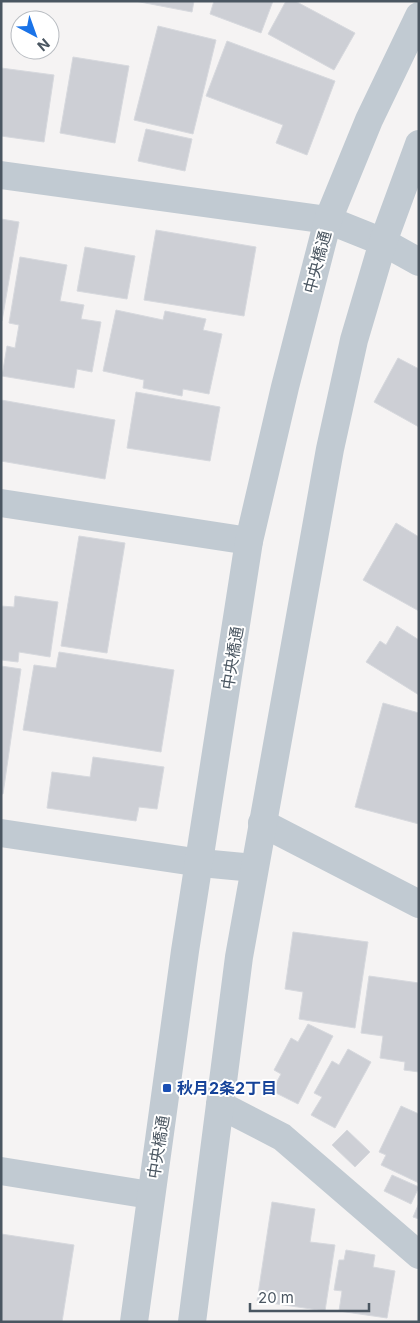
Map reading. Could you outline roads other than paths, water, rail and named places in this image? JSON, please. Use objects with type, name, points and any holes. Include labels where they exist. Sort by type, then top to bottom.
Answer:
[{"type":"street","points":[[412,1],[419,5]]},
{"type":"street","name":"中央橋通","points":[[134,1322],[185,951],[250,541],[284,386],[328,220],[369,120],[419,16]]},
{"type":"street","points":[[192,1322],[239,957],[330,449],[354,340],[383,242],[419,144]]},
{"type":"street","points":[[1,175],[328,220],[383,242],[419,262]]},
{"type":"street","points":[[1,503],[250,541]]},
{"type":"street","points":[[262,823],[419,904]]},
{"type":"street","points":[[1,833],[200,863],[254,868]]},
{"type":"street","points":[[220,1105],[282,1137],[419,1255]]},
{"type":"street","points":[[1,1171],[150,1195]]},
{"type":"place","name":"秋月2条2丁目","points":[[167,1088]]}]
